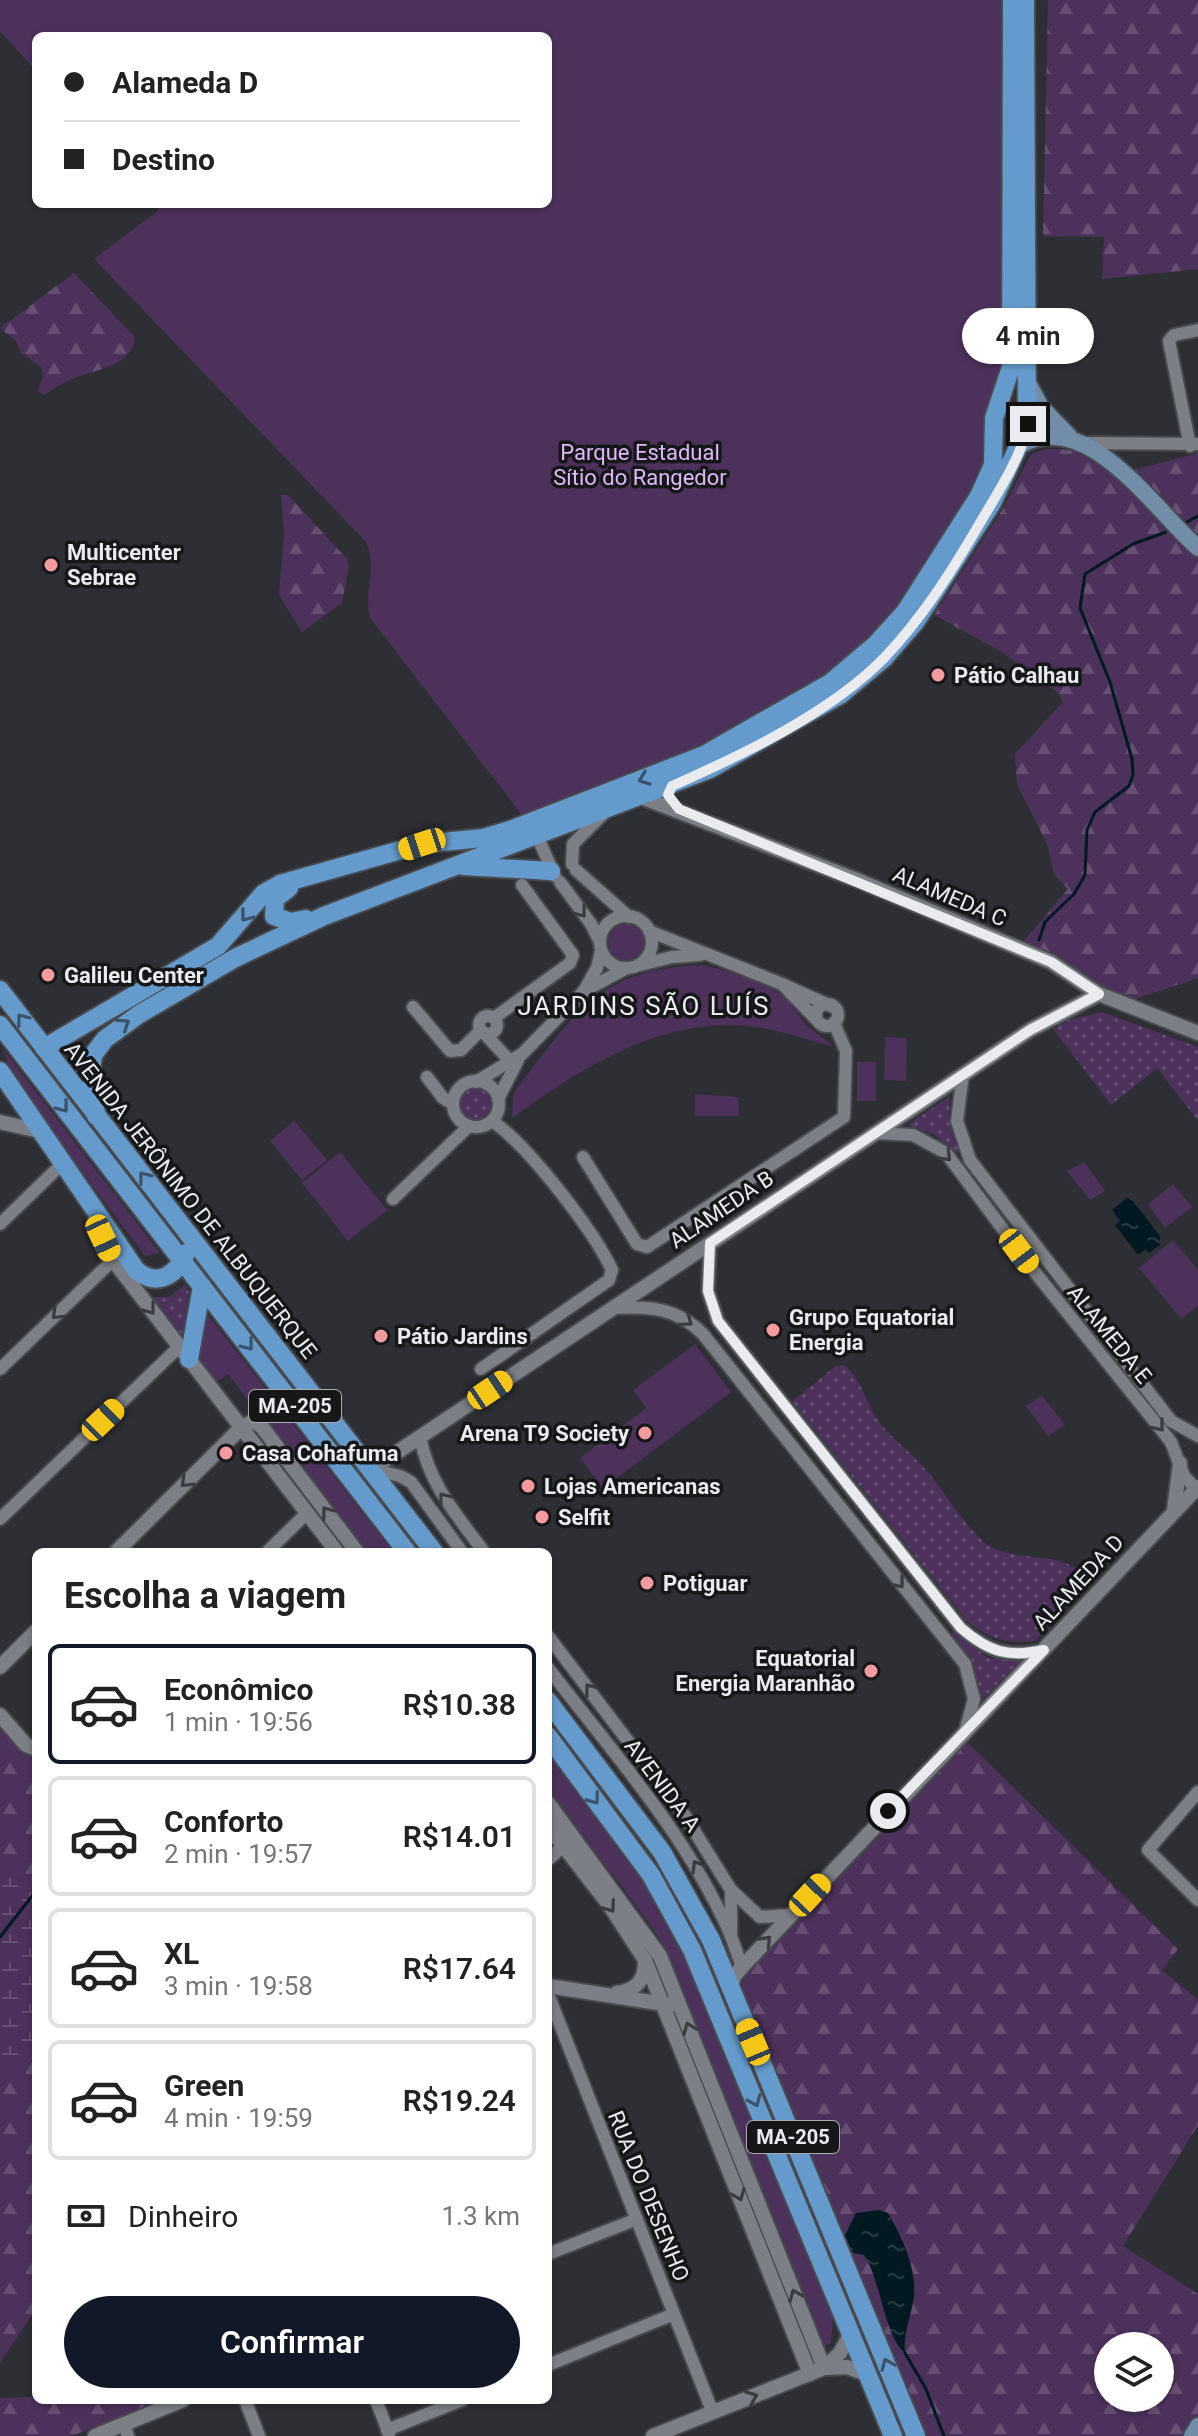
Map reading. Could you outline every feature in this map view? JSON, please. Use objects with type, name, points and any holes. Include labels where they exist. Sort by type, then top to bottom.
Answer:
[{"type":"main road","points":[[44,1048],[218,946],[273,887],[422,844],[492,836],[678,766],[743,734],[830,683],[876,644],[905,612],[950,544],[993,465],[994,418],[1011,367],[1012,0]]},
{"type":"main road","points":[[422,844],[284,890],[275,899],[272,911],[279,920],[295,922],[366,899],[672,786],[722,763],[840,695],[884,658],[935,596],[992,503],[1021,445],[1029,406],[1025,0]]},
{"type":"main road","points":[[1027,379],[1041,407],[1077,440],[1115,467],[1198,548]]},
{"type":"main road","points":[[1000,398],[1008,391],[1017,391],[1029,406]]},
{"type":"main road","points":[[1021,445],[1045,434],[1077,440]]},
{"type":"main road","points":[[456,865],[556,877]]},
{"type":"main road","points":[[96,1116],[91,1064],[97,1048],[110,1034],[235,958],[366,899]]},
{"type":"main road","name":"AVENIDA JERÔNIMO DE ALBUQUERQUE","points":[[0,990],[431,1548]]},
{"type":"main road","name":"AVENIDA JERÔNIMO DE ALBUQUERQUE","points":[[0,1028],[404,1548]]},
{"type":"main road","points":[[2,1080],[141,1274],[165,1278],[183,1261],[192,1239]]},
{"type":"main road","points":[[184,1353],[202,1286]]},
{"type":"main road","name":"MA-205","points":[[552,1706],[667,1859],[711,1940],[916,2436]]},
{"type":"main road","name":"MA-205","points":[[552,1741],[651,1875],[692,1950],[893,2436]]},
{"type":"main road","points":[[1192,2436],[1198,2426]]},
{"type":"street","points":[[1077,440],[1194,445],[1169,341],[1174,335],[1198,330]]},
{"type":"street","points":[[1115,467],[1132,442]]},
{"type":"street","points":[[672,786],[669,800],[679,809]]},
{"type":"street","name":"ALAMEDA C","points":[[641,797],[679,809],[1051,962],[1099,994],[1198,1033]]},
{"type":"street","points":[[583,1157],[632,1238],[641,1247],[647,1247],[844,1117],[846,1051],[834,1023],[837,1014],[831,1006],[649,931],[574,867],[573,844],[608,809]]},
{"type":"street","points":[[537,836],[556,877],[591,924],[611,964],[632,967],[687,955],[711,957]]},
{"type":"street","points":[[413,1007],[450,1051],[461,1050],[482,1031],[494,1031],[494,1018],[570,963],[573,955],[522,885]]},
{"type":"street","points":[[476,1082],[490,1086],[499,1107],[492,1121],[481,1126],[469,1126],[459,1120],[455,1098],[476,1082],[517,1058],[584,991],[597,968],[605,926],[620,917],[629,917]]},
{"type":"street","points":[[584,991],[643,962],[651,947],[649,931]]},
{"type":"street","points":[[782,984],[824,1026],[834,1023]]},
{"type":"street","name":"ALAMEDA B","points":[[372,1469],[963,1074],[1045,1021],[1099,994]]},
{"type":"street","points":[[816,1019],[818,1009],[831,1006]]},
{"type":"street","points":[[482,1031],[517,1058]]},
{"type":"street","points":[[498,1099],[517,1058]]},
{"type":"street","name":"ALAMEDA E","points":[[963,1074],[957,1121],[963,1147],[1050,1266],[1171,1421],[1198,1436]]},
{"type":"street","points":[[481,1369],[609,1280],[612,1270],[543,1169],[507,1131],[492,1121]]},
{"type":"street","points":[[0,1122],[39,1131]]},
{"type":"street","points":[[393,1199],[469,1126]]},
{"type":"street","name":"ALAMEDA E","points":[[875,1133],[913,1135],[946,1153],[1038,1276],[1171,1442],[1184,1476],[1197,1488]]},
{"type":"street","points":[[0,1224],[62,1164]]},
{"type":"street","points":[[83,1194],[113,1260],[334,1548]]},
{"type":"street","points":[[710,1243],[708,1291],[718,1321],[961,1628],[981,1645],[998,1653],[1023,1655],[1044,1650]]},
{"type":"street","points":[[0,1369],[113,1260]]},
{"type":"street","points":[[1038,1276],[1042,1268],[1050,1266]]},
{"type":"street","points":[[612,1308],[665,1310],[683,1317],[703,1334],[965,1664],[974,1699],[966,1728]]},
{"type":"street","points":[[1081,1330],[1090,1329],[1093,1321]]},
{"type":"street","points":[[0,1519],[184,1353]]},
{"type":"street","points":[[120,1548],[241,1428],[253,1421],[262,1427],[354,1548]]},
{"type":"street","points":[[420,1437],[426,1465],[435,1486],[481,1548]]},
{"type":"street","points":[[1172,1513],[1179,1488],[1180,1463]]},
{"type":"street","points":[[372,1469],[411,1482],[459,1548]]},
{"type":"street","name":"ALAMEDA D","points":[[731,1988],[732,1979],[790,1915],[1197,1488]]},
{"type":"street","points":[[271,1548],[307,1513]]},
{"type":"street","points":[[0,1667],[32,1635]]},
{"type":"street","name":"AVENIDA A","points":[[552,1641],[685,1816],[731,1890],[760,1917],[790,1915]]},
{"type":"street","name":"AVENIDA A","points":[[552,1673],[695,1862],[731,1936],[742,1967]]},
{"type":"street","points":[[0,1715],[26,1745],[32,1747]]},
{"type":"street","points":[[1198,1792],[1148,1850],[1198,1900]]},
{"type":"street","points":[[552,1808],[660,1956],[672,2003],[817,2371]]},
{"type":"street","points":[[552,1831],[616,1915],[672,2003]]},
{"type":"street","points":[[552,1856],[563,1846]]},
{"type":"street","name":"AVENIDA A","points":[[731,1890],[731,1936]]},
{"type":"street","points":[[613,1993],[636,1986],[643,1978],[645,1960],[652,1955],[660,1956]]},
{"type":"street","points":[[552,1986],[672,2003]]},
{"type":"street","name":"RUA DO DESENHO","points":[[552,2004],[713,2413]]},
{"type":"street","points":[[552,2252],[637,2219]]},
{"type":"street","points":[[552,2363],[674,2314]]},
{"type":"street","points":[[817,2371],[840,2353],[851,2333]]},
{"type":"street","points":[[653,2436],[817,2371],[847,2367],[869,2375]]},
{"type":"street","points":[[95,2436],[126,2430],[175,2404]]},
{"type":"street","points":[[247,2404],[259,2436]]},
{"type":"street","points":[[377,2404],[388,2433],[453,2404]]},
{"type":"green space","name":"Parque Estadual Sítio do Rangedor","points":[[0,0],[1008,0],[1007,366],[983,475],[896,614],[829,676],[681,759],[522,815],[370,618],[371,561],[366,542],[94,259],[159,210],[157,208],[552,208],[552,32],[32,32],[32,67],[0,31]]},
{"type":"green space","points":[[1048,0],[1198,0],[1198,269],[1102,279],[1104,237],[1043,236]]},
{"type":"green space","points":[[74,273],[134,336],[133,346],[121,360],[68,381],[44,395],[38,391],[43,376],[41,367],[21,353],[16,341],[0,328]]},
{"type":"green space","points":[[1046,449],[1073,450],[1115,475],[1198,453],[1198,978],[1135,999],[1099,988],[1076,968],[1022,943],[1068,889],[1054,875],[1047,844],[1017,785],[1015,754],[1063,702],[1059,694],[1002,652],[934,615],[1002,510],[1031,454]]},
{"type":"green space","points":[[281,495],[288,495],[347,559],[349,566],[342,603],[302,632],[279,595],[284,533]]},
{"type":"green space","points":[[626,924],[639,929],[644,942],[639,955],[626,960],[613,955],[608,942],[613,929]]},
{"type":"green space","points":[[705,965],[741,975],[776,991],[788,999],[806,1025],[835,1047],[757,1027],[713,1026],[682,1030],[651,1039],[593,1065],[512,1118],[513,1095],[517,1088],[556,1037],[594,999],[640,974]]},
{"type":"green space","points":[[1102,1012],[1198,1047],[1198,1121],[1157,1068],[1111,1105],[1053,1029],[1069,1020]]},
{"type":"green space","points":[[885,1037],[907,1038],[906,1081],[884,1080]]},
{"type":"green space","points":[[0,1045],[160,1253],[145,1256],[19,1088]]},
{"type":"green space","points":[[857,1062],[876,1062],[876,1101],[857,1101]]},
{"type":"green space","points":[[476,1087],[487,1092],[492,1103],[487,1114],[476,1119],[465,1114],[460,1103],[465,1092]]},
{"type":"green space","points":[[695,1094],[738,1097],[739,1116],[695,1116]]},
{"type":"green space","points":[[950,1096],[949,1119],[959,1151],[956,1154],[934,1134],[907,1125]]},
{"type":"green space","points":[[294,1121],[327,1160],[302,1180],[270,1141]]},
{"type":"green space","points":[[340,1152],[387,1210],[348,1241],[302,1183]]},
{"type":"green space","points":[[1084,1162],[1105,1191],[1090,1200],[1067,1171]]},
{"type":"green space","points":[[1173,1184],[1192,1207],[1165,1228],[1148,1204]]},
{"type":"green space","points":[[1173,1240],[1198,1270],[1198,1305],[1181,1319],[1139,1268]]},
{"type":"green space","points":[[185,1285],[189,1291],[182,1341],[148,1297],[169,1297]]},
{"type":"green space","points":[[208,1315],[390,1548],[361,1548],[228,1374],[214,1384],[195,1358]]},
{"type":"green space","name":"Arena T9 Society","points":[[695,1344],[731,1392],[603,1488],[580,1458],[646,1408],[633,1390]]},
{"type":"green space","points":[[844,1365],[855,1377],[879,1422],[926,1470],[981,1539],[1000,1551],[1067,1564],[1086,1581],[1035,1641],[998,1639],[966,1620],[792,1401],[836,1366]]},
{"type":"green space","points":[[1042,1396],[1065,1425],[1048,1436],[1026,1406]]},
{"type":"green space","points":[[954,1632],[988,1658],[1020,1661],[982,1700],[971,1663],[951,1635]]},
{"type":"green space","points":[[0,1728],[21,1752],[32,1754],[32,1880],[0,1876]]},
{"type":"green space","points":[[967,1742],[1178,1949],[1162,1970],[1198,2000],[1198,2125],[1123,2246],[1198,2294],[1198,2429],[1194,2436],[916,2436],[741,1990],[744,1976],[754,1962]]},
{"type":"green space","points":[[552,1757],[646,1881],[677,1935],[833,2317],[831,2343],[822,2347],[670,1962],[658,1936],[552,1800]]},
{"type":"green space","points":[[0,1876],[32,1880],[32,2054],[0,2066]]},
{"type":"green space","points":[[32,2054],[32,2315],[0,2363],[0,2066]]},
{"type":"green space","points":[[32,2395],[32,2404],[152,2404],[72,2436],[0,2436],[0,2398]]},
{"type":"water","points":[[1129,1196],[1160,1236],[1160,1245],[1149,1253],[1146,1249],[1138,1255],[1115,1225],[1120,1221],[1112,1210]]},
{"type":"water","points":[[879,2210],[888,2213],[893,2222],[913,2275],[914,2297],[905,2353],[892,2334],[870,2266],[864,2255],[853,2253],[844,2237],[856,2213]]},
{"type":"waterway","points":[[1185,523],[1198,516]]},
{"type":"waterway","points":[[1039,940],[1045,922],[1074,894],[1085,875],[1087,830],[1095,812],[1129,786],[1133,775],[1132,759],[1110,682],[1080,608],[1085,574],[1133,544],[1166,532]]},
{"type":"waterway","points":[[0,1937],[32,1896]]},
{"type":"waterway","points":[[905,2353],[926,2389],[944,2436]]},
{"type":"place","name":"Multicenter Sebrae","points":[[51,565]]},
{"type":"place","name":"Pátio Calhau","points":[[938,675]]},
{"type":"place","name":"Galileu Center","points":[[48,975]]},
{"type":"place","name":"Grupo Equatorial Energia","points":[[773,1330]]},
{"type":"place","name":"Pátio Jardins","points":[[381,1336]]},
{"type":"place","name":"Arena T9 Society","points":[[645,1433]]},
{"type":"place","name":"Casa Cohafuma","points":[[226,1453]]},
{"type":"place","name":"Lojas Americanas","points":[[528,1486]]},
{"type":"place","name":"Selfit","points":[[542,1517]]},
{"type":"place","name":"Potiguar","points":[[647,1583]]},
{"type":"place","name":"Equatorial Energia Maranhão","points":[[871,1671]]},
{"type":"district","name":"JARDINS SÃO LUÍS","points":[[644,1006]]},
{"type":"route","points":[[888,1811],[1044,1650],[1010,1656],[998,1653],[981,1645],[961,1628],[718,1321],[709,1302],[710,1243],[1030,1030],[1099,994],[1073,973],[1051,962],[679,809],[670,802],[668,795],[672,786],[734,757],[826,704],[884,658],[921,615],[959,558],[992,503],[1028,424]]}]
